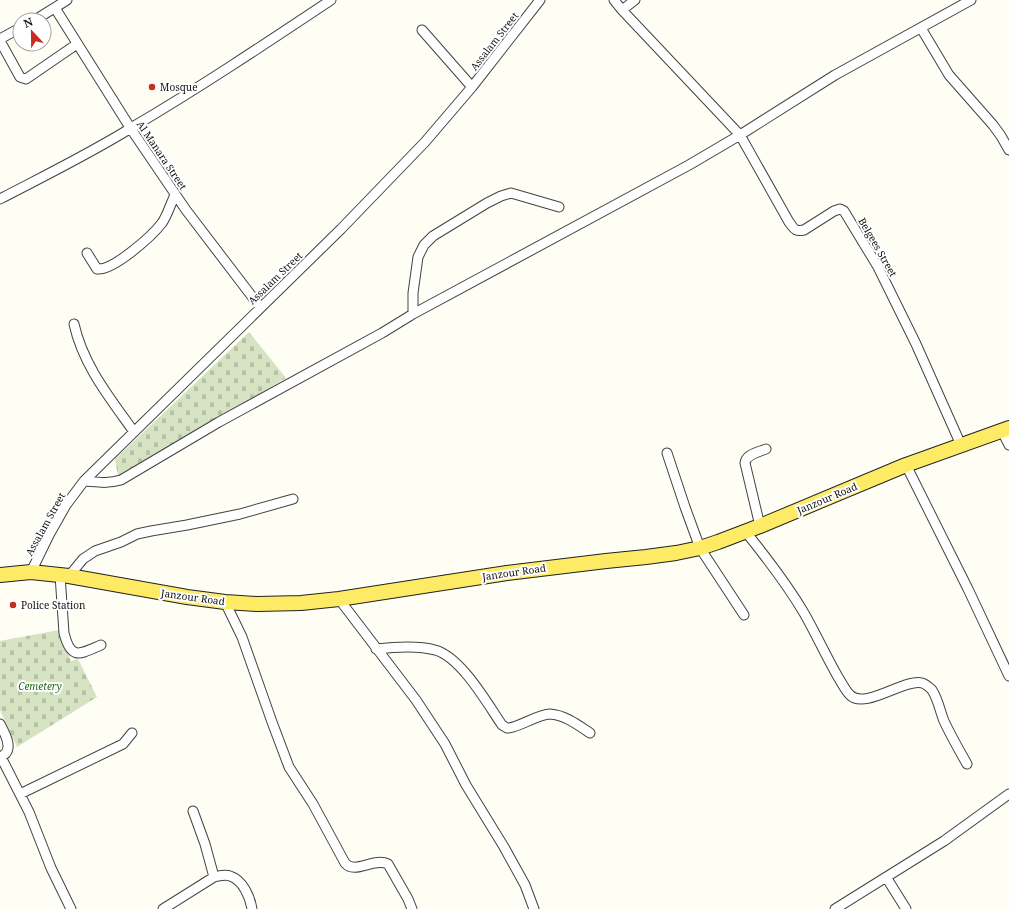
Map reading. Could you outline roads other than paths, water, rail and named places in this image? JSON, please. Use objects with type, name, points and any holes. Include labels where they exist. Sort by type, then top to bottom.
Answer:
[{"type":"main road","name":"Janzour Road","points":[[0,575],[31,572],[225,602],[257,604],[301,603],[339,599],[500,574],[606,560],[676,553],[700,548],[760,526],[906,465],[1005,430]]},
{"type":"street","points":[[48,12],[67,0]]},
{"type":"street","points":[[0,199],[131,129],[240,61],[331,0]]},
{"type":"street","name":"Assalam Street","points":[[31,572],[66,505],[84,481],[341,229],[426,142],[472,87],[540,0]]},
{"type":"street","points":[[614,0],[740,136]]},
{"type":"street","points":[[622,10],[636,0]]},
{"type":"street","points":[[84,481],[104,483],[121,480],[219,422],[382,333],[412,314],[740,136],[834,76],[971,0]]},
{"type":"street","name":"Al Manara Street","points":[[55,8],[131,129],[175,195],[260,307]]},
{"type":"street","points":[[921,28],[949,75],[993,125],[1009,150]]},
{"type":"street","points":[[422,30],[472,87]]},
{"type":"street","points":[[12,33],[0,40],[20,76],[26,79],[77,44]]},
{"type":"street","name":"Belgees Street","points":[[740,136],[795,230],[804,230],[834,211],[840,209],[844,211],[882,274],[916,344],[960,445]]},
{"type":"street","points":[[412,314],[413,293],[418,257],[424,244],[433,236],[487,203],[511,193],[559,207]]},
{"type":"street","points":[[87,253],[97,269],[100,270],[115,264],[145,241],[163,222],[175,195]]},
{"type":"street","points":[[74,324],[77,338],[95,376],[134,432]]},
{"type":"street","points":[[1005,430],[1009,445]]},
{"type":"street","points":[[760,526],[745,460],[748,457],[766,449]]},
{"type":"street","points":[[667,452],[700,548],[744,615]]},
{"type":"street","points":[[906,465],[968,589],[1009,676]]},
{"type":"street","points":[[101,645],[76,654],[72,652],[66,642],[64,633],[64,576],[83,559],[95,551],[138,534],[240,514],[293,499]]},
{"type":"street","points":[[745,531],[769,561],[792,594],[848,694],[852,697],[863,699],[883,694],[911,683],[923,683],[932,691],[944,721],[967,764]]},
{"type":"street","points":[[339,599],[416,700],[445,744],[466,785],[504,847],[525,886],[534,909]]},
{"type":"street","points":[[225,602],[242,637],[289,767],[313,804],[345,863],[347,866],[354,868],[380,862],[388,864],[412,909]]},
{"type":"street","points":[[376,649],[392,647],[422,648],[436,650],[444,654],[455,662],[479,690],[502,725],[505,727],[512,728],[549,714],[567,718],[590,733]]},
{"type":"street","points":[[0,724],[6,736],[8,745],[6,753],[1,757],[29,812],[51,868],[71,909]]},
{"type":"street","points":[[20,794],[123,744],[132,733]]},
{"type":"street","points":[[835,909],[944,841],[1009,794]]},
{"type":"street","points":[[193,811],[213,869],[214,877]]},
{"type":"street","points":[[163,909],[214,877],[228,875],[240,882],[249,898],[252,909]]},
{"type":"street","points":[[886,876],[906,909]]},
{"type":"place","name":"Mosque","points":[[152,87]]},
{"type":"place","name":"Police Station","points":[[13,605]]},
{"type":"park label","name":"Cemetery","points":[[40,686]]}]
